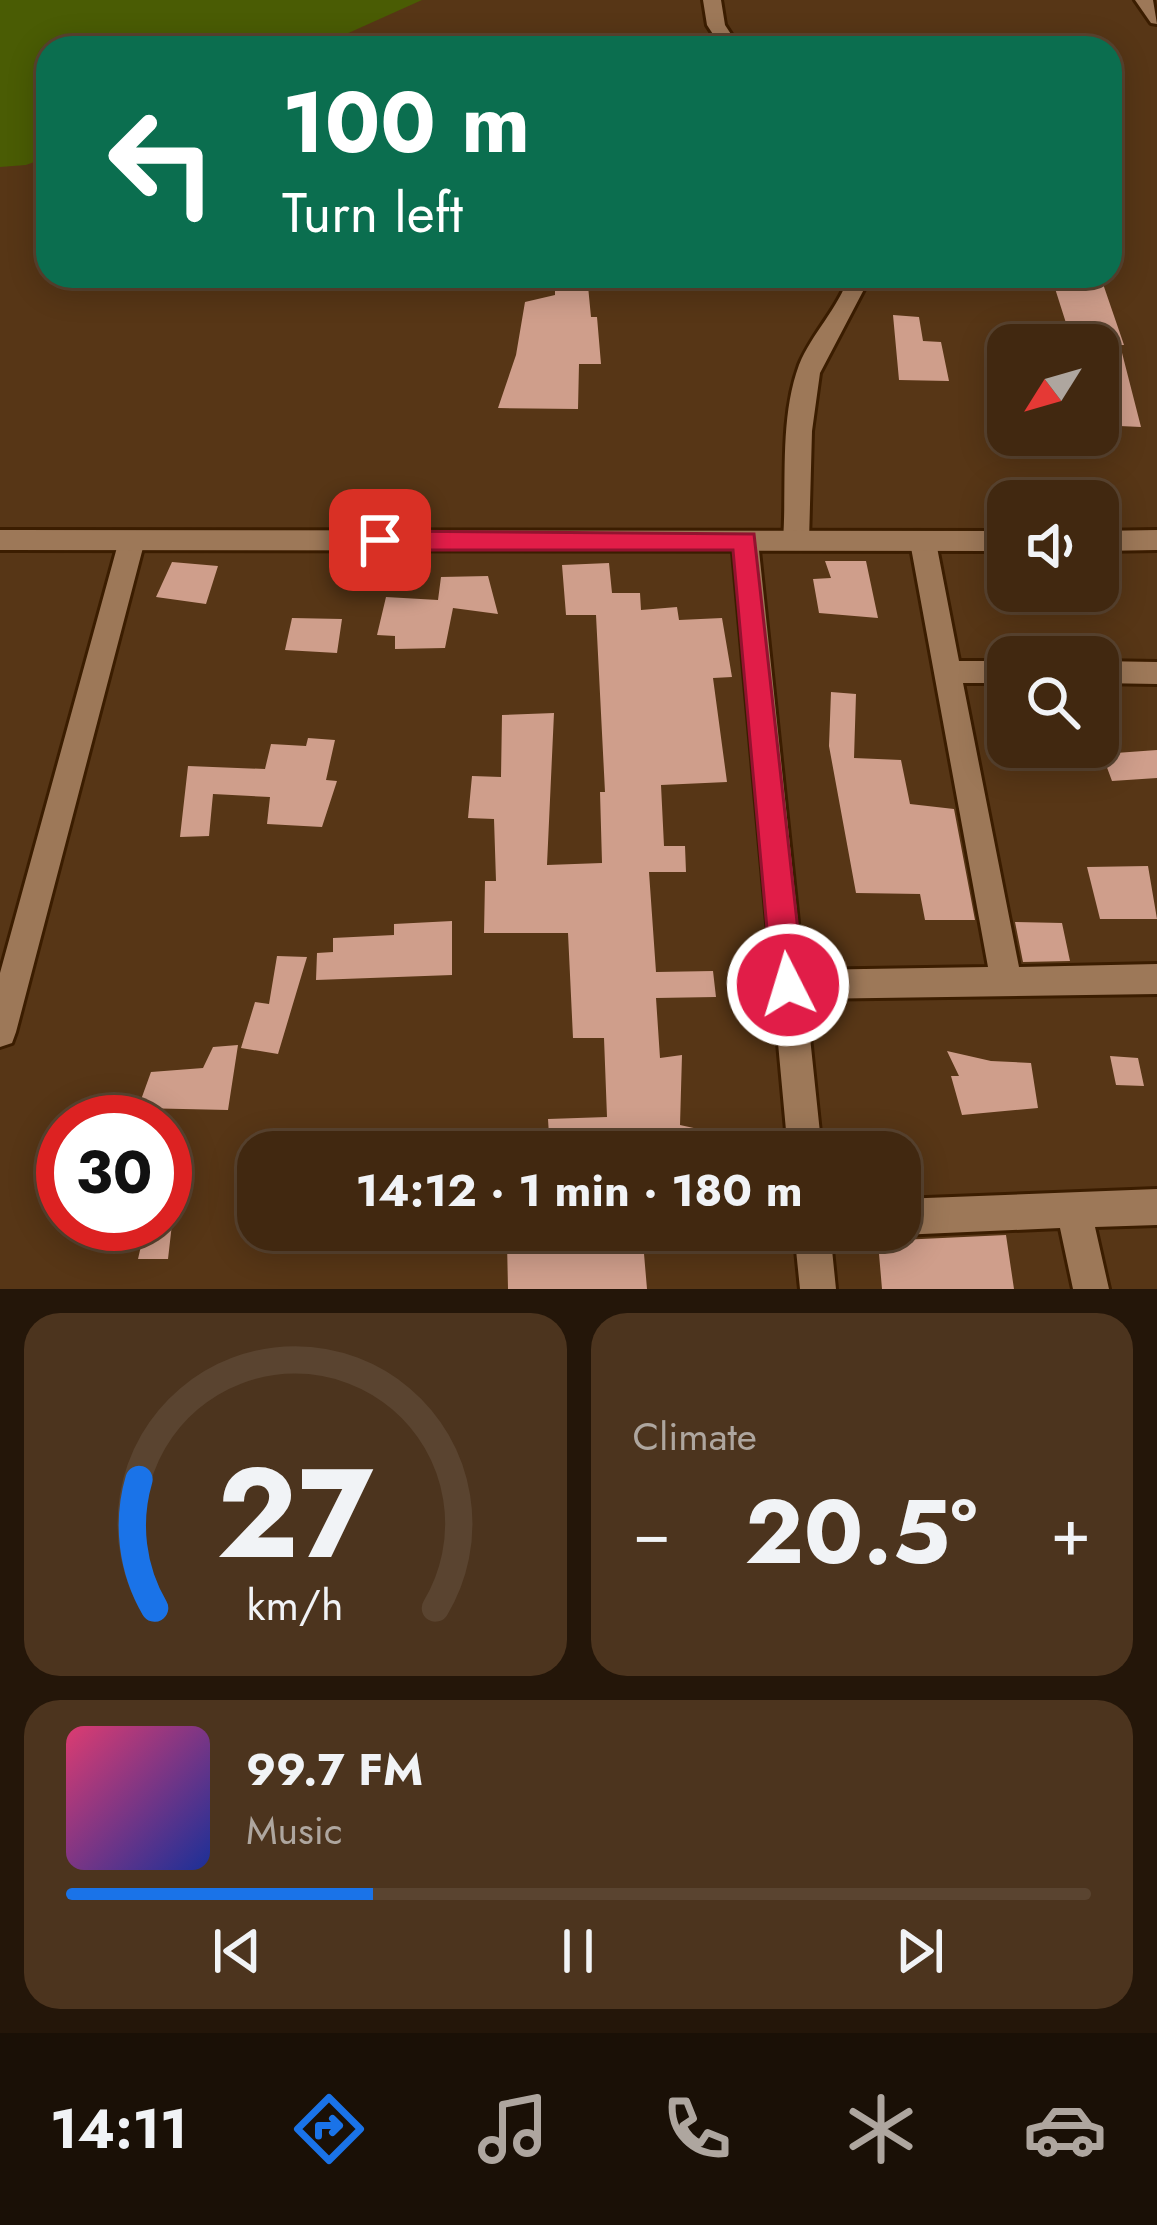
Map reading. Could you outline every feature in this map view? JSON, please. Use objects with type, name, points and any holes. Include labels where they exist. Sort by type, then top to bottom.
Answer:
[{"type":"street","points":[[712,0],[723,36]]},
{"type":"street","points":[[1144,0],[1157,19]]},
{"type":"street","points":[[796,541],[807,375],[826,332],[853,303],[857,288]]},
{"type":"street","points":[[0,540],[987,541]]},
{"type":"street","points":[[0,1032],[132,540]]},
{"type":"street","points":[[1119,541],[1157,540]]},
{"type":"street","points":[[745,541],[803,1131]]},
{"type":"street","points":[[922,542],[1006,981]]},
{"type":"street","points":[[948,672],[987,672]]},
{"type":"street","points":[[1119,672],[1157,673]]},
{"type":"street","points":[[788,985],[1157,979]]},
{"type":"street","points":[[921,1215],[1157,1207]]},
{"type":"street","points":[[1074,1210],[1091,1289]]},
{"type":"street","points":[[814,1251],[818,1289]]},
{"type":"green space","points":[[0,0],[422,0],[342,36],[36,36],[36,161],[0,167]]},
{"type":"building","points":[[555,288],[588,288],[591,317],[597,317],[601,364],[579,364],[578,409],[498,408],[516,355],[525,302],[555,295]]},
{"type":"building","points":[[1055,288],[1104,288],[1117,324],[1066,324]]},
{"type":"building","points":[[893,315],[919,317],[923,341],[941,342],[949,381],[899,380]]},
{"type":"building","points":[[1119,330],[1124,345],[1120,345],[1141,427],[1119,426]]},
{"type":"building","points":[[825,561],[866,561],[878,618],[819,613],[813,579],[831,578]]},
{"type":"building","points":[[172,562],[218,566],[206,604],[156,597]]},
{"type":"building","points":[[609,563],[612,593],[640,593],[641,610],[677,607],[679,620],[722,618],[732,677],[713,678],[727,782],[661,785],[664,846],[685,846],[686,872],[649,872],[656,972],[713,971],[716,997],[656,998],[660,1058],[682,1055],[680,1125],[707,1131],[549,1131],[548,1119],[607,1117],[604,1038],[573,1038],[568,933],[484,933],[485,881],[496,881],[494,819],[468,818],[472,776],[501,777],[502,715],[554,713],[547,865],[602,863],[600,792],[605,792],[596,615],[566,615],[562,565]]},
{"type":"building","points":[[488,576],[498,614],[453,608],[445,648],[395,649],[395,636],[377,635],[386,597],[438,600],[441,577]]},
{"type":"building","points":[[292,618],[342,619],[337,653],[285,650]]},
{"type":"building","points":[[831,692],[856,694],[854,758],[901,760],[910,804],[954,809],[975,920],[925,920],[920,894],[856,893],[829,746]]},
{"type":"building","points":[[308,738],[335,740],[326,780],[337,781],[322,827],[267,824],[270,797],[213,794],[209,836],[180,837],[188,766],[265,769],[271,744],[306,746]]},
{"type":"building","points":[[1157,750],[1157,778],[1112,781],[1107,768],[1119,768],[1119,753]]},
{"type":"building","points":[[1148,866],[1157,919],[1100,919],[1087,867]]},
{"type":"building","points":[[452,921],[452,975],[316,980],[317,953],[333,952],[333,938],[394,935],[394,924]]},
{"type":"building","points":[[1015,922],[1062,923],[1070,961],[1023,962]]},
{"type":"building","points":[[277,956],[307,957],[278,1054],[241,1048],[255,1002],[269,1004]]},
{"type":"building","points":[[238,1045],[228,1110],[192,1109],[192,1095],[143,1095],[151,1072],[203,1068],[213,1047]]},
{"type":"building","points":[[947,1051],[991,1061],[1031,1063],[1038,1108],[962,1115],[951,1076],[959,1076]]},
{"type":"building","points":[[1110,1056],[1138,1058],[1144,1086],[1116,1085]]},
{"type":"building","points":[[1006,1235],[1014,1289],[882,1289],[879,1251],[921,1251],[921,1239]]},
{"type":"building","points":[[140,1251],[169,1251],[168,1259],[138,1259]]},
{"type":"building","points":[[507,1251],[644,1251],[647,1289],[508,1289]]},
{"type":"route","points":[[380,540],[745,541],[788,985]]}]
